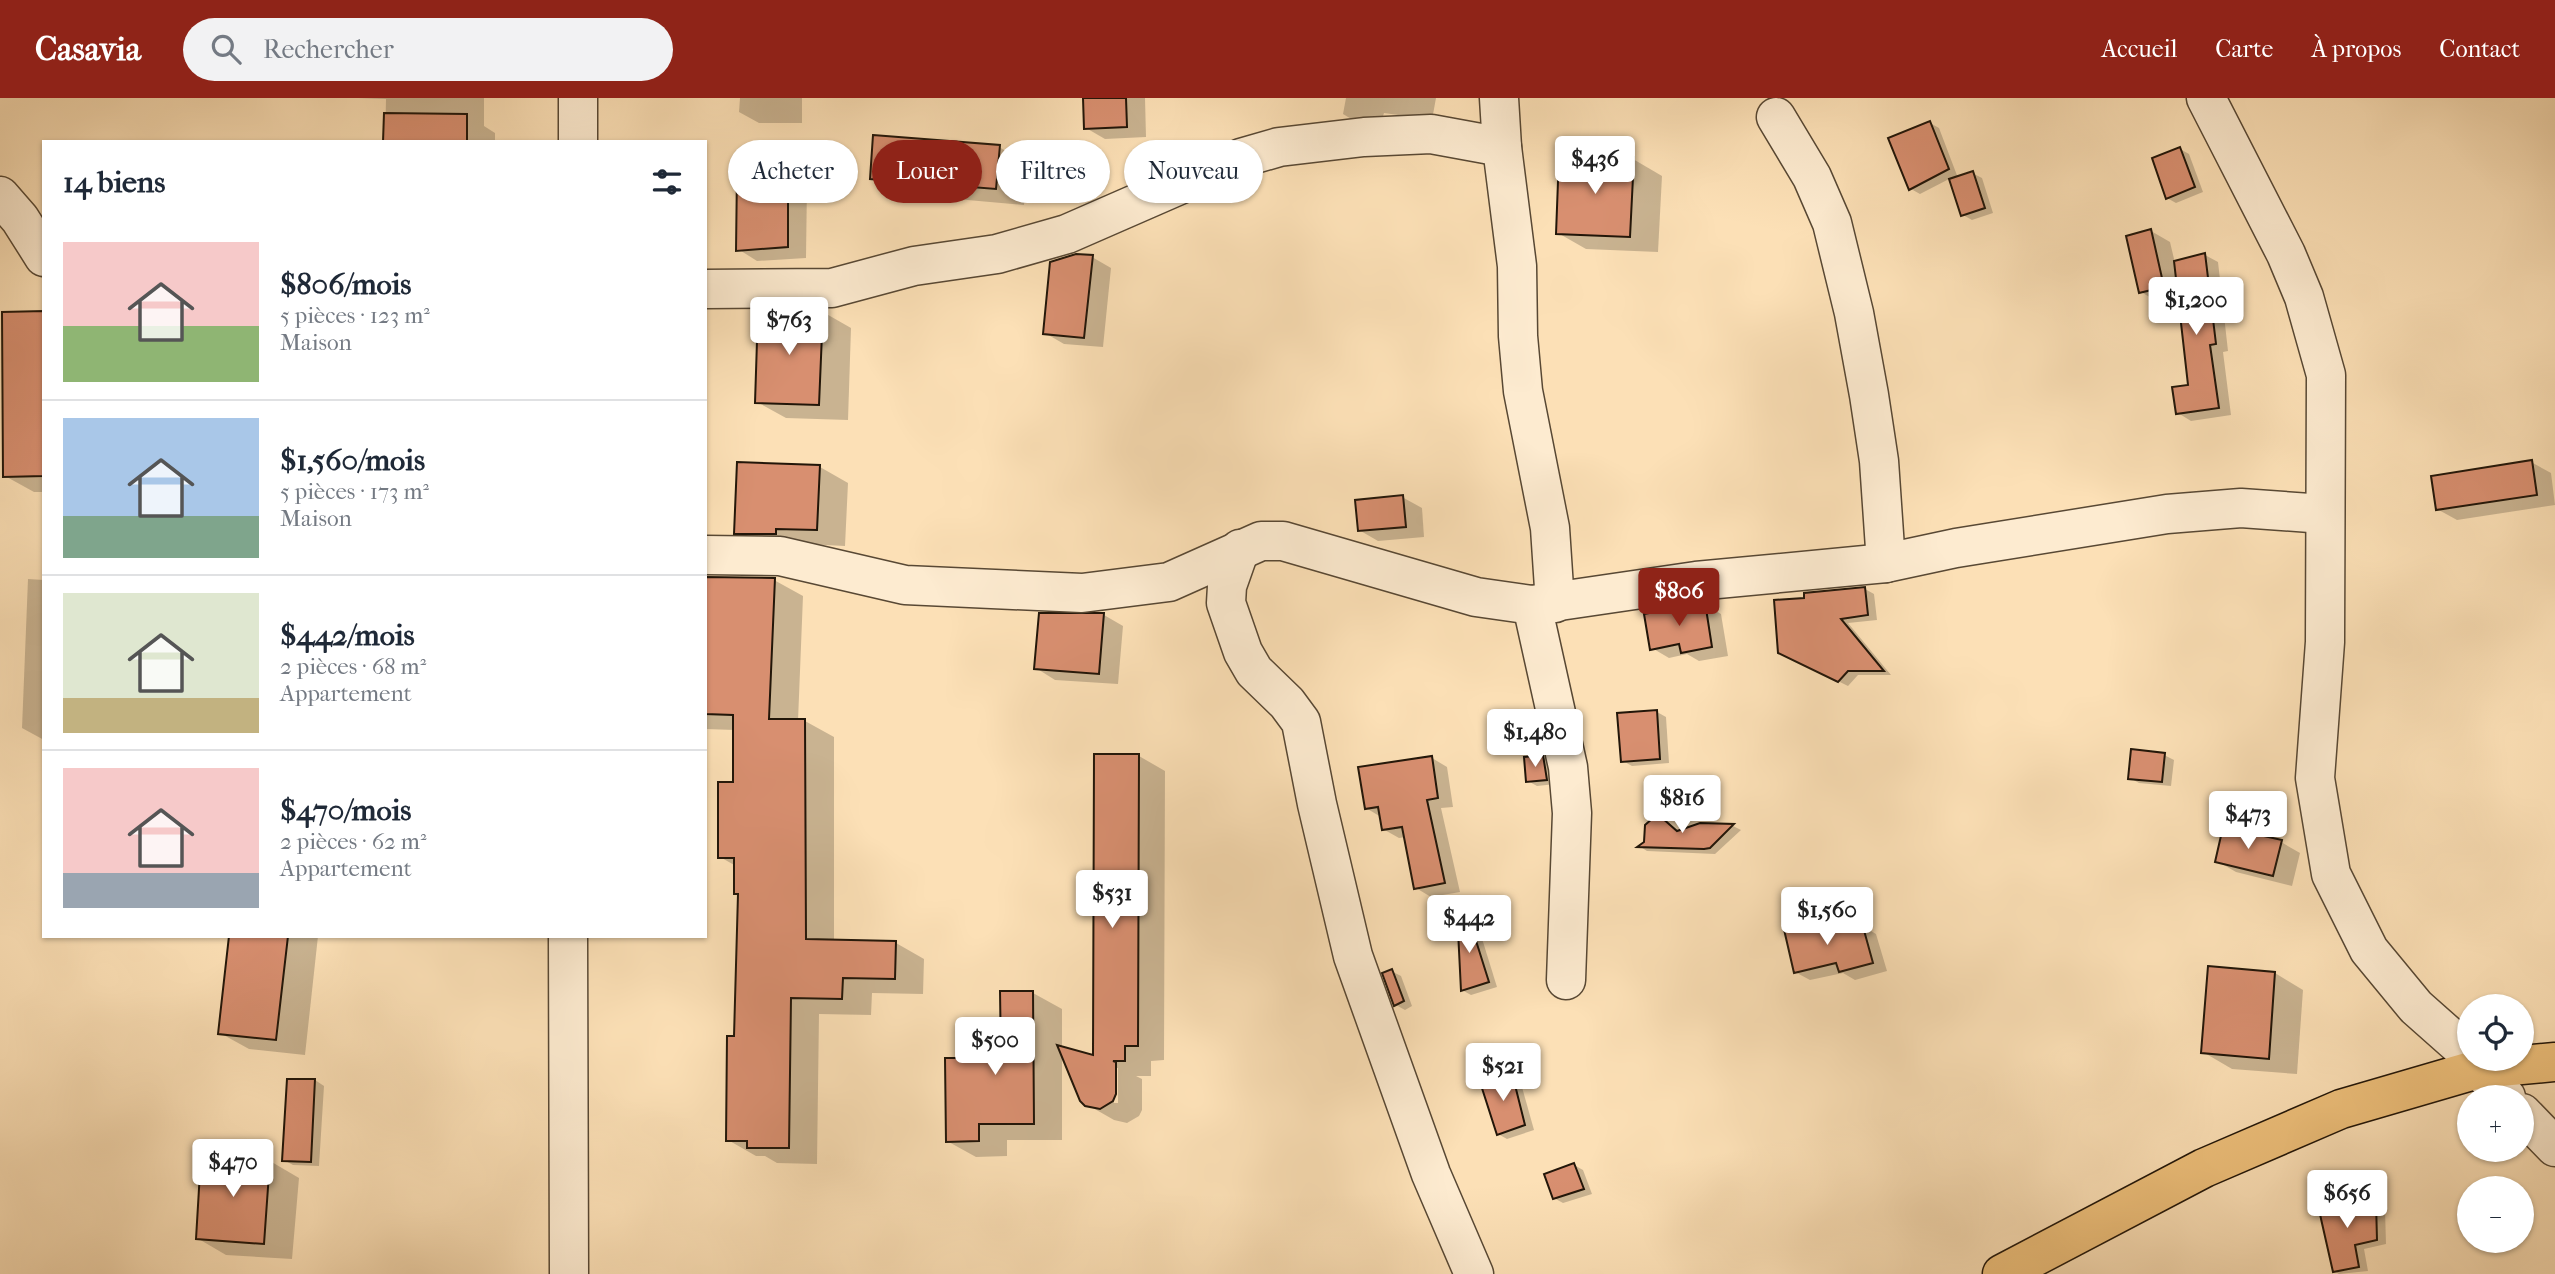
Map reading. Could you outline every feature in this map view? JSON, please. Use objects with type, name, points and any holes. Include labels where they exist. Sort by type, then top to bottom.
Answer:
[{"type":"highway","points":[[2534,1062],[2555,1062]]},
{"type":"highway","points":[[2003,1274],[2216,1162],[2341,1109],[2457,1067]]},
{"type":"street","points":[[578,98],[578,140]]},
{"type":"street","points":[[1499,98],[1502,147],[1517,266],[1518,336],[1523,391],[1550,528],[1544,604],[1568,767],[1572,813],[1566,980]]},
{"type":"street","points":[[2206,98],[2286,254],[2304,297],[2326,375],[2325,642],[2315,778],[2331,874],[2369,950],[2416,1007],[2457,1043]]},
{"type":"street","points":[[1776,117],[1812,177],[1832,223],[1869,395],[1879,461],[1886,563]]},
{"type":"street","points":[[707,289],[832,288],[914,266],[997,254],[1067,234],[1241,158],[1279,147],[1328,140],[1431,134],[1502,147]]},
{"type":"street","points":[[0,196],[20,219],[42,254]]},
{"type":"street","points":[[707,555],[780,556],[905,584],[1019,592],[1082,593],[1169,582],[1261,541],[1283,541],[1476,597],[1544,604],[1696,581],[1886,563],[1956,548],[2167,514],[2241,508],[2324,514]]},
{"type":"street","points":[[1240,549],[1227,586],[1226,603],[1254,671],[1287,703],[1301,722],[1353,956],[1422,1151],[1474,1274]]},
{"type":"street","points":[[1169,582],[1211,592],[1226,603]]},
{"type":"street","points":[[568,938],[569,1274]]},
{"type":"street","points":[[2481,1071],[2494,1085]]},
{"type":"street","points":[[2534,1126],[2555,1147]]},
{"type":"building","points":[[1083,98],[1126,98],[1127,127],[1084,129]]},
{"type":"building","points":[[384,113],[467,114],[467,140],[383,140]]},
{"type":"building","points":[[1930,121],[1949,169],[1909,190],[1888,138]]},
{"type":"building","points":[[873,135],[936,140],[873,140]]},
{"type":"building","points":[[982,144],[996,145],[996,189],[982,188]]},
{"type":"building","points":[[2180,147],[2195,187],[2166,199],[2152,158]]},
{"type":"building","points":[[1559,155],[1634,157],[1630,237],[1556,234]]},
{"type":"building","points":[[1973,171],[1985,208],[1961,216],[1949,179]]},
{"type":"building","points":[[737,203],[788,203],[788,247],[736,251]]},
{"type":"building","points":[[2151,229],[2164,287],[2139,293],[2126,236]]},
{"type":"building","points":[[2205,253],[2216,344],[2210,345],[2219,408],[2176,414],[2172,387],[2188,385],[2174,261]]},
{"type":"building","points":[[1076,254],[1093,255],[1084,338],[1043,334],[1050,262]]},
{"type":"building","points":[[758,310],[823,310],[819,405],[755,403]]},
{"type":"building","points":[[42,311],[42,476],[3,477],[2,312]]},
{"type":"building","points":[[2532,460],[2537,495],[2436,510],[2431,476]]},
{"type":"building","points":[[737,462],[820,465],[817,530],[776,529],[776,534],[734,534]]},
{"type":"building","points":[[1403,495],[1406,527],[1358,531],[1355,500]]},
{"type":"building","points":[[707,577],[775,578],[769,719],[805,719],[806,939],[896,941],[895,979],[843,978],[842,999],[791,998],[789,1148],[747,1148],[747,1141],[726,1141],[727,1036],[734,1036],[738,894],[734,894],[734,858],[718,858],[718,782],[733,782],[733,715],[707,714]]},
{"type":"building","points":[[1865,587],[1868,615],[1841,619],[1884,671],[1848,671],[1838,682],[1778,653],[1774,600],[1804,598],[1804,593]]},
{"type":"building","points":[[1705,602],[1712,647],[1681,653],[1679,644],[1650,650],[1644,614]]},
{"type":"building","points":[[1039,613],[1104,613],[1099,674],[1034,669]]},
{"type":"building","points":[[1657,710],[1660,759],[1621,762],[1617,713]]},
{"type":"building","points":[[2131,749],[2165,753],[2162,782],[2128,779]]},
{"type":"building","points":[[1094,754],[1139,754],[1138,1046],[1125,1046],[1125,1061],[1113,1061],[1116,1062],[1116,1094],[1113,1101],[1100,1109],[1085,1106],[1080,1101],[1057,1045],[1093,1055]]},
{"type":"building","points":[[1543,755],[1547,780],[1526,782],[1524,757]]},
{"type":"building","points":[[1432,756],[1438,798],[1427,800],[1445,883],[1414,889],[1402,827],[1382,830],[1378,807],[1365,809],[1358,767]]},
{"type":"building","points":[[1661,817],[1677,831],[1700,823],[1734,824],[1710,848],[1637,847],[1644,842],[1645,825],[1653,818]]},
{"type":"building","points":[[2223,827],[2282,840],[2273,876],[2215,862]]},
{"type":"building","points":[[1466,909],[1489,982],[1461,991],[1457,910]]},
{"type":"building","points":[[1808,920],[1810,930],[1862,923],[1873,963],[1839,972],[1836,963],[1794,973],[1783,925]]},
{"type":"building","points":[[229,938],[288,938],[276,1040],[218,1034]]},
{"type":"building","points":[[2208,966],[2275,972],[2269,1059],[2201,1053]]},
{"type":"building","points":[[1392,969],[1404,1001],[1394,1006],[1382,973]]},
{"type":"building","points":[[1000,991],[1033,991],[1034,1124],[979,1124],[979,1141],[946,1142],[945,1058],[1001,1058]]},
{"type":"building","points":[[1512,1073],[1525,1125],[1497,1135],[1480,1082]]},
{"type":"building","points":[[287,1079],[315,1079],[311,1162],[282,1161]]},
{"type":"building","points":[[201,1155],[270,1159],[264,1244],[196,1239]]},
{"type":"building","points":[[1574,1163],[1584,1189],[1553,1199],[1544,1174]]},
{"type":"building","points":[[2330,1198],[2359,1203],[2376,1202],[2377,1240],[2355,1245],[2359,1267],[2333,1272],[2317,1201],[2329,1202]]}]
